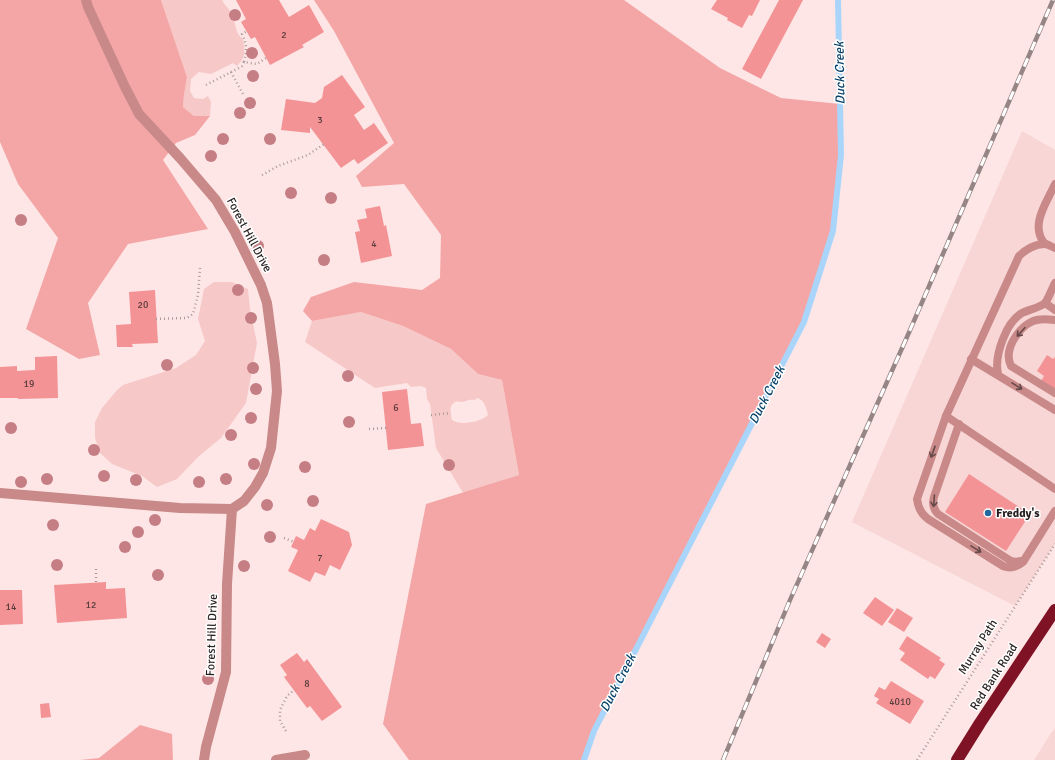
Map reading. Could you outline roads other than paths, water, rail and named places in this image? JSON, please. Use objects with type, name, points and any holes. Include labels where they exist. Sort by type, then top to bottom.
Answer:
[{"type":"highway","name":"Red Bank Road","points":[[957,760],[1055,610]]},
{"type":"street","name":"Forest Hill Drive","points":[[86,0],[125,87],[139,114],[216,200],[235,232],[261,285],[267,303],[277,392],[270,448],[263,473],[244,501],[232,509],[227,584],[226,672],[206,747],[204,760]]},
{"type":"street","points":[[0,493],[180,508],[232,509]]},
{"type":"street","points":[[276,760],[305,755]]},
{"type":"lane","points":[[1055,184],[1053,193],[1039,218],[1038,226],[1041,240],[1045,244],[1055,248]]},
{"type":"lane","points":[[1045,244],[1030,248],[1019,256],[946,416],[918,495],[917,503],[924,516],[928,519],[1008,568],[1016,567],[1026,558],[1055,511]]},
{"type":"lane","points":[[998,374],[997,359],[1001,344],[1014,320],[1021,314],[1045,303],[1055,283]]},
{"type":"lane","points":[[1045,303],[1055,310]]},
{"type":"lane","points":[[1055,320],[1042,319],[1033,321],[1019,333],[1010,347],[1009,352],[1011,366],[1055,394]]},
{"type":"lane","points":[[971,359],[1055,410]]},
{"type":"lane","points":[[946,416],[1055,489]]},
{"type":"lane","points":[[959,424],[934,497],[934,509],[940,516],[1011,561],[1018,562],[1026,558]]},
{"type":"waterway","name":"Duck Creek","points":[[584,760],[594,731],[804,322],[833,231],[841,155],[838,0]]},
{"type":"railway","points":[[723,760],[790,600],[907,337],[1053,0]]},
{"type":"place","name":"Freddy's","points":[[988,513]]}]
